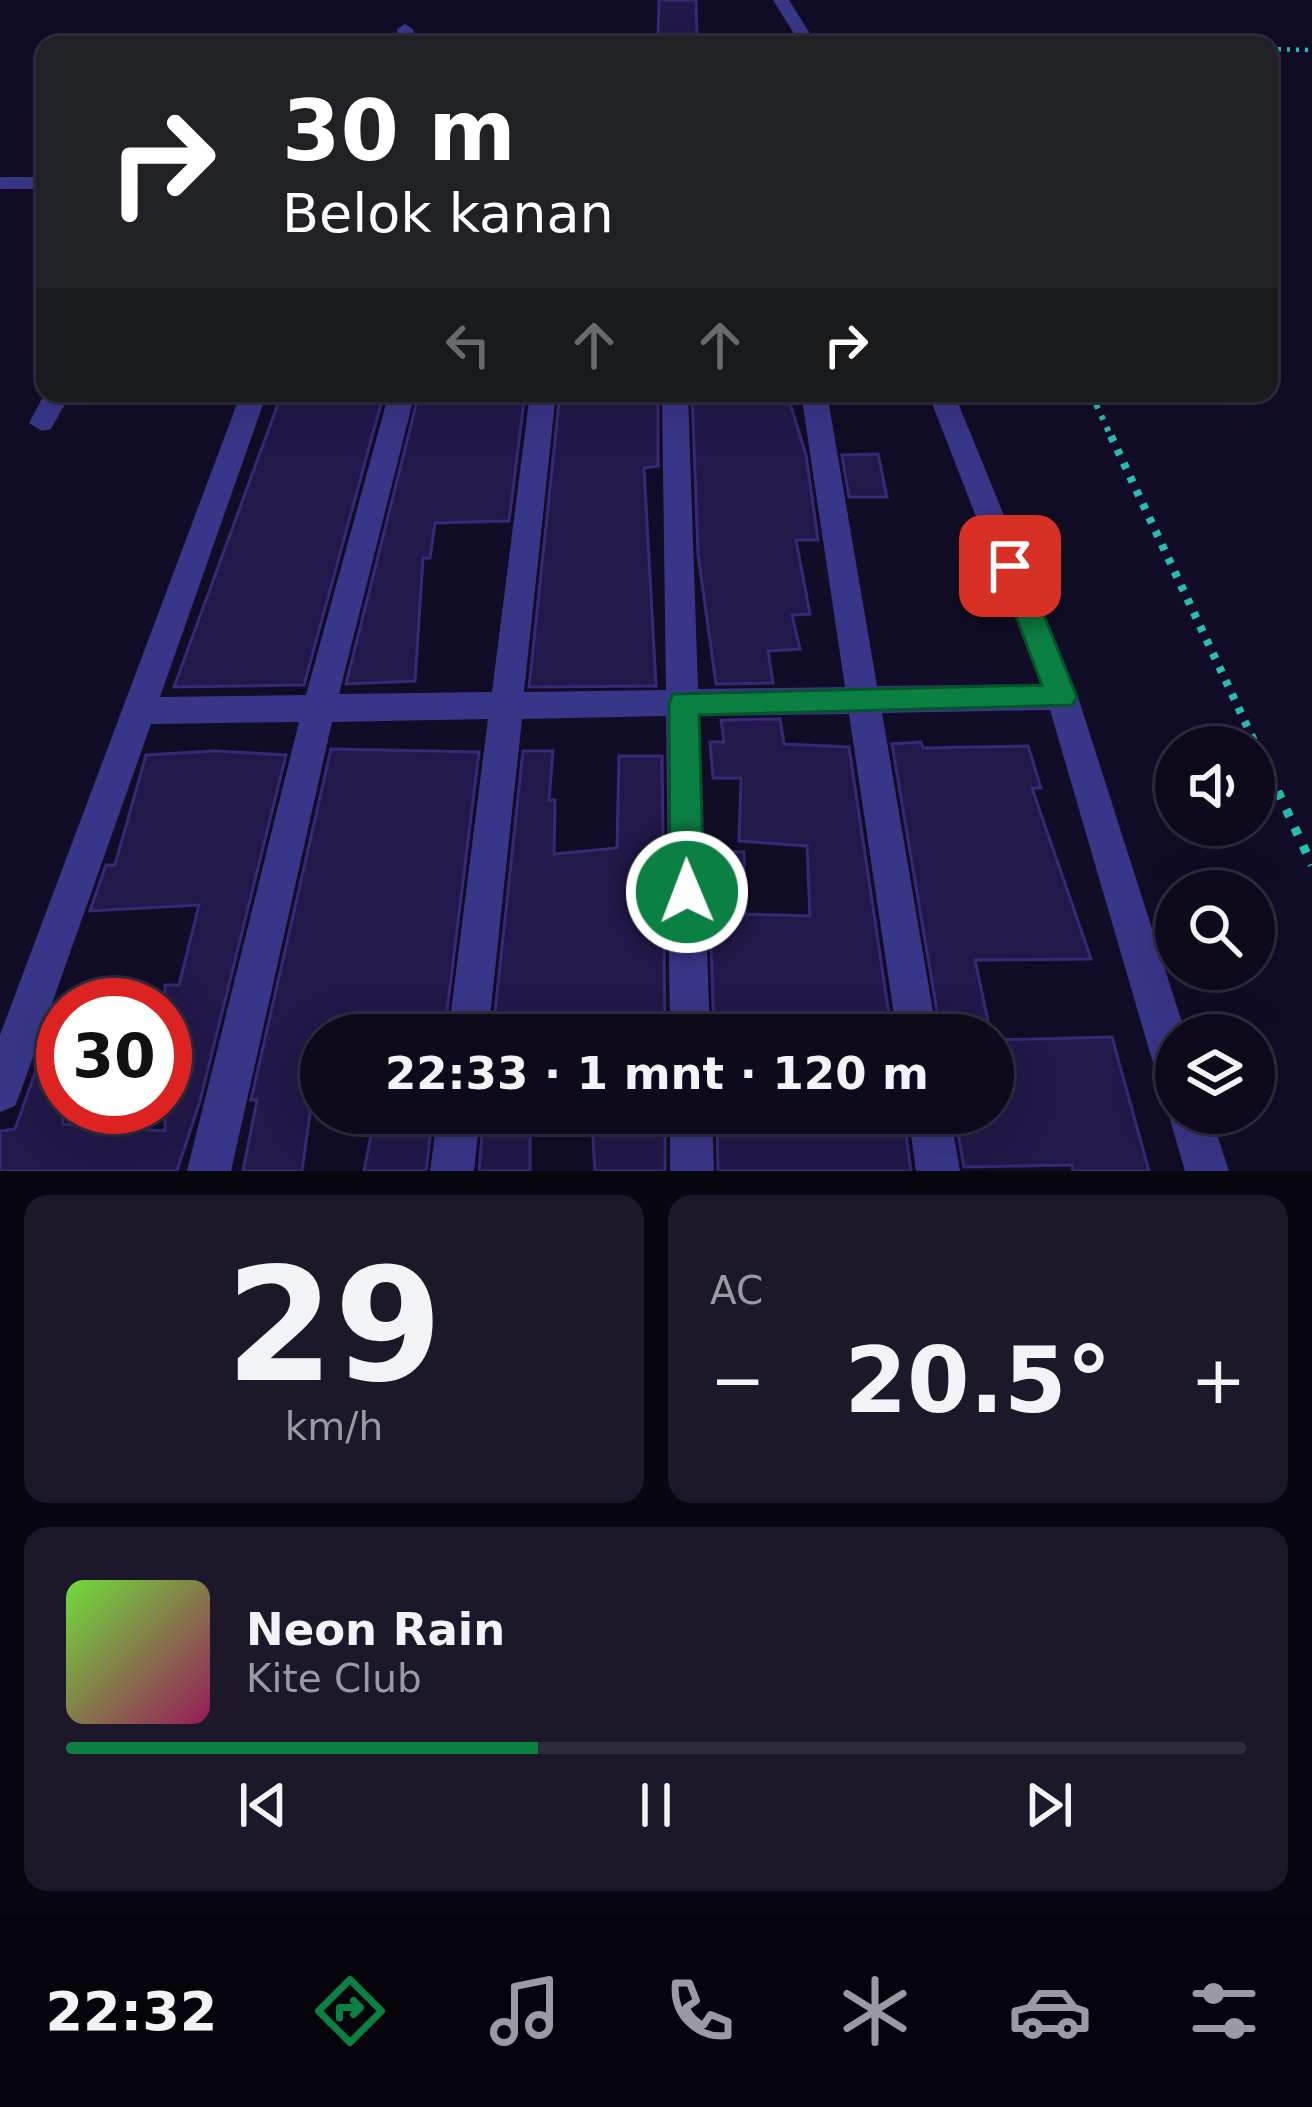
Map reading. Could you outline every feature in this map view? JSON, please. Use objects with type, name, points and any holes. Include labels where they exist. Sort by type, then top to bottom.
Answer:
[{"type":"street","points":[[781,0],[803,36]]},
{"type":"street","points":[[0,183],[36,183]]},
{"type":"street","points":[[41,423],[53,402]]},
{"type":"street","points":[[0,1091],[251,402]]},
{"type":"street","points":[[209,1171],[319,708],[400,402]]},
{"type":"street","points":[[470,1014],[542,402]]},
{"type":"street","points":[[675,402],[690,1014]]},
{"type":"street","points":[[815,402],[914,1014]]},
{"type":"street","points":[[945,402],[1062,697],[1159,1014]]},
{"type":"street","points":[[139,711],[1062,697]]},
{"type":"street","points":[[452,1171],[456,1134]]},
{"type":"street","points":[[692,1134],[692,1171]]},
{"type":"street","points":[[932,1134],[938,1171]]},
{"type":"street","points":[[1196,1134],[1207,1171]]},
{"type":"path","points":[[1278,49],[1312,50]]},
{"type":"path","points":[[1095,402],[1312,865]]},
{"type":"building","points":[[659,0],[696,0],[697,36],[658,36]]},
{"type":"building","points":[[279,402],[382,402],[304,685],[174,687]]},
{"type":"building","points":[[417,402],[524,402],[509,521],[435,523],[430,558],[423,558],[415,681],[346,684]]},
{"type":"building","points":[[559,402],[658,402],[658,466],[644,468],[656,686],[529,687]]},
{"type":"building","points":[[692,402],[790,402],[806,455],[818,540],[796,540],[810,614],[792,615],[800,649],[768,651],[773,683],[716,684],[698,554]]},
{"type":"building","points":[[878,454],[887,497],[849,497],[842,455]]},
{"type":"building","points":[[780,719],[784,744],[849,747],[889,1014],[713,1014],[708,851],[744,852],[745,914],[810,916],[807,846],[739,841],[741,778],[713,778],[710,742],[724,742],[721,720]]},
{"type":"building","points":[[892,744],[1028,746],[1041,788],[1032,788],[1091,959],[975,960],[987,1014],[937,1014]]},
{"type":"building","points":[[331,749],[479,752],[447,1014],[300,1014],[300,1134],[307,1134],[302,1171],[243,1171],[257,1100],[251,1100]]},
{"type":"building","points":[[215,751],[286,755],[192,1125],[192,978],[181,978],[199,905],[90,911],[106,865],[115,865],[146,755]]},
{"type":"building","points":[[523,751],[553,751],[549,800],[555,800],[554,854],[617,848],[619,756],[662,756],[665,1014],[495,1014]]},
{"type":"building","points":[[1112,1037],[1149,1171],[1073,1171],[1072,1165],[964,1167],[958,1134],[1014,1134],[1014,1039]]},
{"type":"building","points":[[36,1070],[36,1134],[189,1134],[177,1171],[0,1171],[0,1131],[15,1129]]},
{"type":"building","points":[[371,1134],[431,1134],[426,1171],[364,1171]]},
{"type":"building","points":[[482,1134],[530,1134],[530,1171],[479,1171]]},
{"type":"building","points":[[593,1134],[665,1134],[665,1171],[595,1171]]},
{"type":"building","points":[[717,1134],[906,1134],[911,1171],[718,1171]]},
{"type":"route","points":[[687,892],[684,703],[1062,697],[1010,566]]}]
